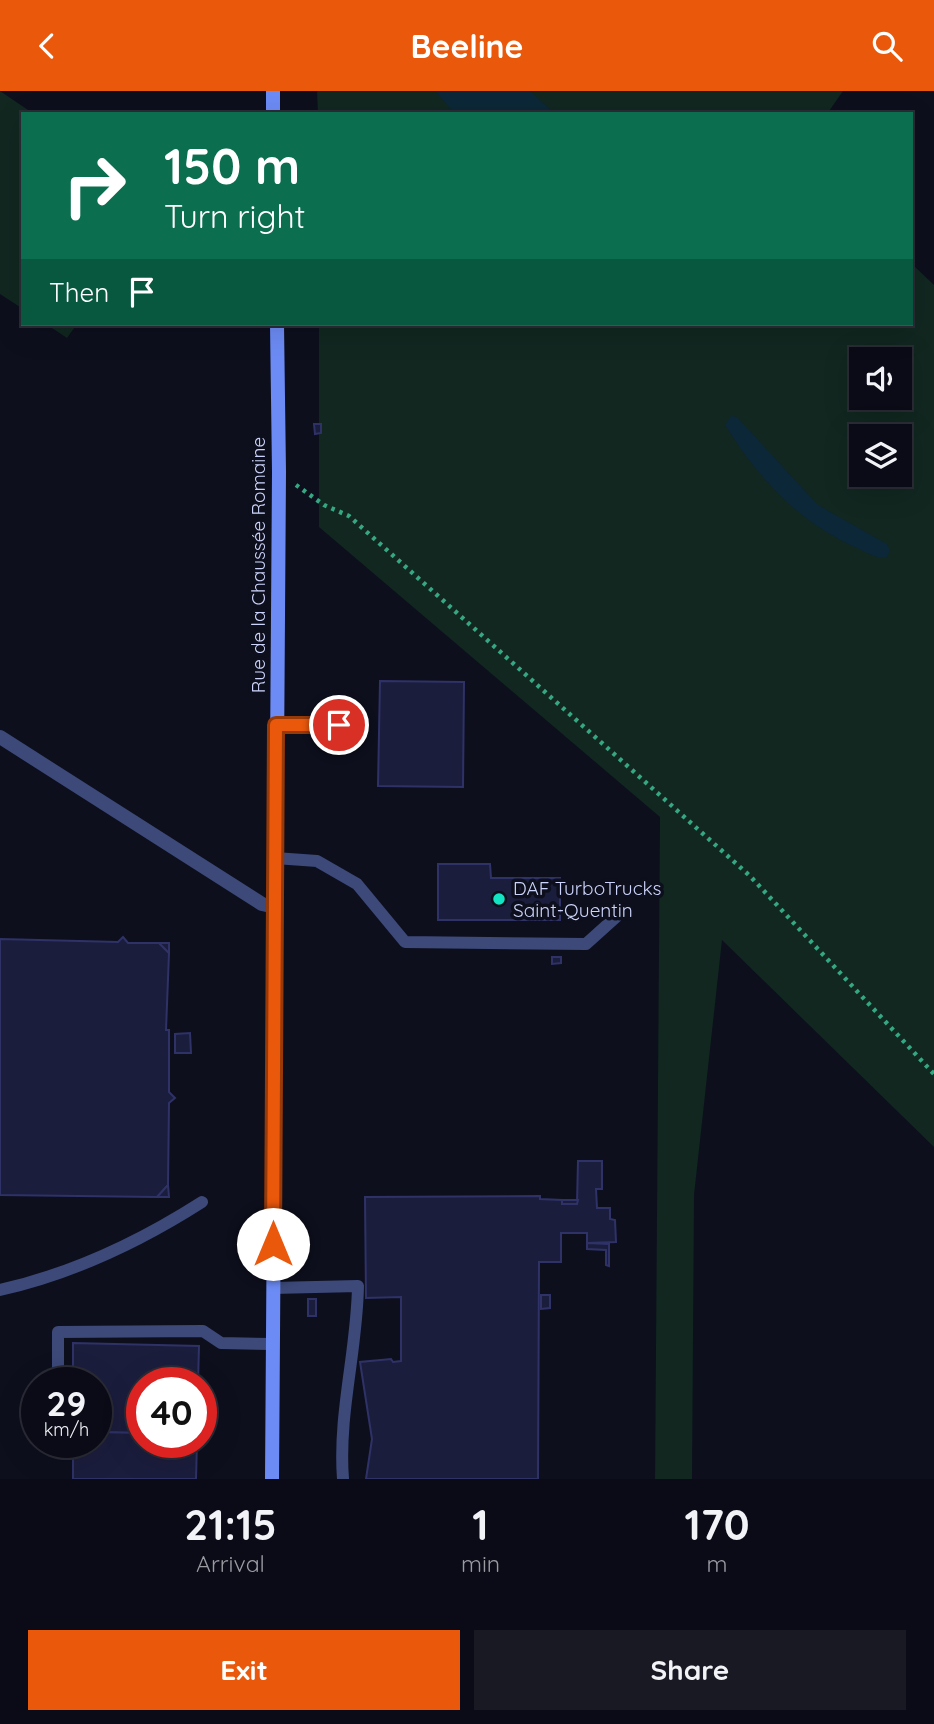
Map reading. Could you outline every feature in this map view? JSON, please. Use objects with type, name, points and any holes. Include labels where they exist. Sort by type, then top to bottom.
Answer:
[{"type":"street","points":[[273,91],[274,112]]},
{"type":"street","name":"Rue de la Chaussée Romaine","points":[[272,1479],[279,472],[276,326]]},
{"type":"street","points":[[2,743],[262,904],[275,907]]},
{"type":"lane","points":[[276,725],[362,726]]},
{"type":"lane","points":[[275,858],[317,861],[357,884],[405,942],[586,944],[616,917]]},
{"type":"lane","points":[[0,1290],[47,1279],[174,1219],[202,1202]]},
{"type":"lane","points":[[273,1287],[358,1286],[357,1328],[340,1440],[343,1479]]},
{"type":"lane","points":[[58,1367],[58,1332],[203,1331],[221,1343],[273,1344]]},
{"type":"path","points":[[279,472],[324,505],[349,516],[750,876],[934,1074]]},
{"type":"green space","points":[[0,91],[31,112],[21,112],[21,308],[0,294]]},
{"type":"green space","points":[[317,91],[843,91],[828,112],[318,112]]},
{"type":"green space","points":[[913,265],[934,285],[934,1147],[722,940],[694,1195],[692,1479],[655,1479],[660,817],[319,527],[319,326],[913,326]]},
{"type":"green space","points":[[49,326],[76,326],[67,338]]},
{"type":"water","points":[[435,91],[530,91],[553,112],[453,112]]},
{"type":"water","points":[[731,416],[737,417],[818,505],[887,544],[890,550],[887,557],[872,555],[836,538],[798,512],[751,463],[725,425]]},
{"type":"building","points":[[314,424],[321,424],[321,433],[315,434]]},
{"type":"building","points":[[380,681],[464,682],[463,787],[378,786]]},
{"type":"building","name":"DAF TurboTrucks Saint-Quentin","points":[[438,864],[490,864],[491,878],[560,878],[560,920],[438,920]]},
{"type":"building","points":[[123,937],[128,943],[159,943],[169,953],[166,1030],[169,1030],[169,1092],[175,1098],[169,1103],[168,1185],[157,1197],[0,1195],[0,939],[118,942]]},
{"type":"building","points":[[159,943],[169,943],[169,953]]},
{"type":"building","points":[[552,957],[561,957],[561,963],[552,964]]},
{"type":"building","points":[[190,1033],[191,1053],[175,1053],[175,1034]]},
{"type":"building","points":[[578,1161],[602,1161],[602,1189],[596,1189],[597,1208],[610,1208],[610,1219],[615,1220],[616,1242],[587,1243],[587,1233],[561,1233],[561,1262],[539,1262],[538,1479],[366,1479],[372,1439],[360,1362],[391,1359],[393,1362],[401,1361],[401,1297],[366,1298],[365,1197],[540,1196],[540,1199],[562,1200],[562,1204],[577,1204]]},
{"type":"building","points":[[168,1185],[169,1197],[157,1197]]},
{"type":"building","points":[[562,1200],[578,1200],[577,1204],[562,1204]]},
{"type":"building","points":[[587,1243],[609,1244],[609,1266],[606,1265],[606,1250],[587,1249]]},
{"type":"building","points":[[541,1295],[550,1295],[550,1308],[541,1309]]},
{"type":"building","points":[[308,1299],[316,1299],[316,1316],[308,1316]]},
{"type":"building","points":[[73,1343],[199,1346],[198,1367],[126,1367],[126,1433],[112,1432],[112,1367],[73,1367]]},
{"type":"building","points":[[112,1432],[126,1433],[126,1458],[197,1458],[196,1479],[73,1479],[73,1458],[112,1458]]},
{"type":"place","name":"DAF TurboTrucks Saint-Quentin","points":[[499,899]]},
{"type":"route","points":[[273,1244],[276,725],[339,725]]}]
